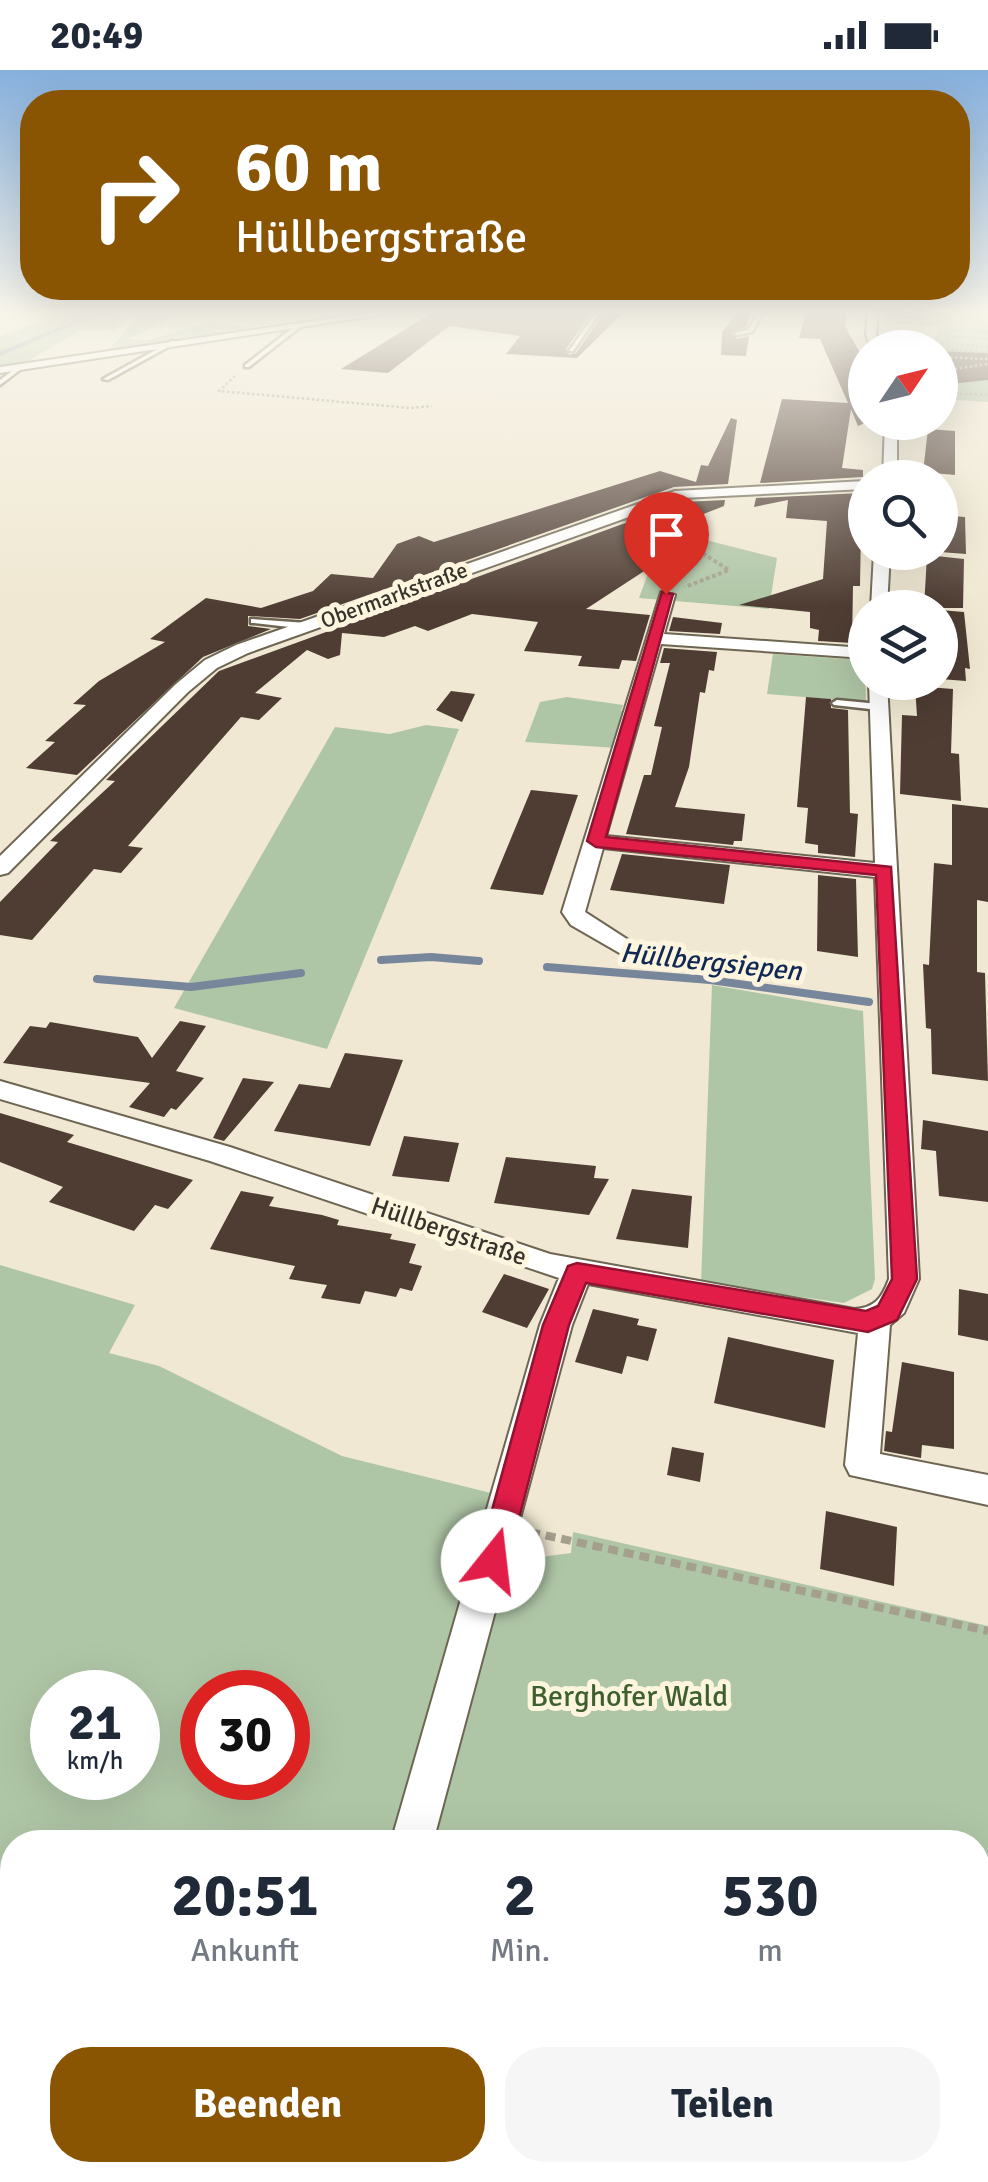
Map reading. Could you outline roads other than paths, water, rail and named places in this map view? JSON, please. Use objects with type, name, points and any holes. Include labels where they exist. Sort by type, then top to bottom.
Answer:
[{"type":"street","name":"Obermarkstraße","points":[[0,868],[197,675],[242,649],[680,494],[848,486]]},
{"type":"street","points":[[638,954],[574,916],[666,594]]},
{"type":"street","points":[[652,638],[848,652]]},
{"type":"street","points":[[878,700],[904,1279],[898,1301],[875,1320],[862,1465],[988,1490]]},
{"type":"street","points":[[596,841],[885,871]]},
{"type":"street","name":"Hüllbergstraße","points":[[0,1090],[220,1154],[577,1272],[854,1321],[875,1320]]},
{"type":"street","points":[[415,1830],[556,1325],[577,1272]]},
{"type":"lane","points":[[254,621],[307,626]]},
{"type":"lane","points":[[837,704],[855,700]]},
{"type":"waterway","name":"Hüllbergsiepen","points":[[381,960],[431,957],[479,961]]},
{"type":"waterway","name":"Hüllbergsiepen","points":[[547,967],[710,980],[869,1002]]},
{"type":"waterway","name":"Hüllbergsiepen","points":[[97,979],[191,987],[301,973]]},
{"type":"park label","name":"Berghofer Wald","points":[[629,1696]]}]
